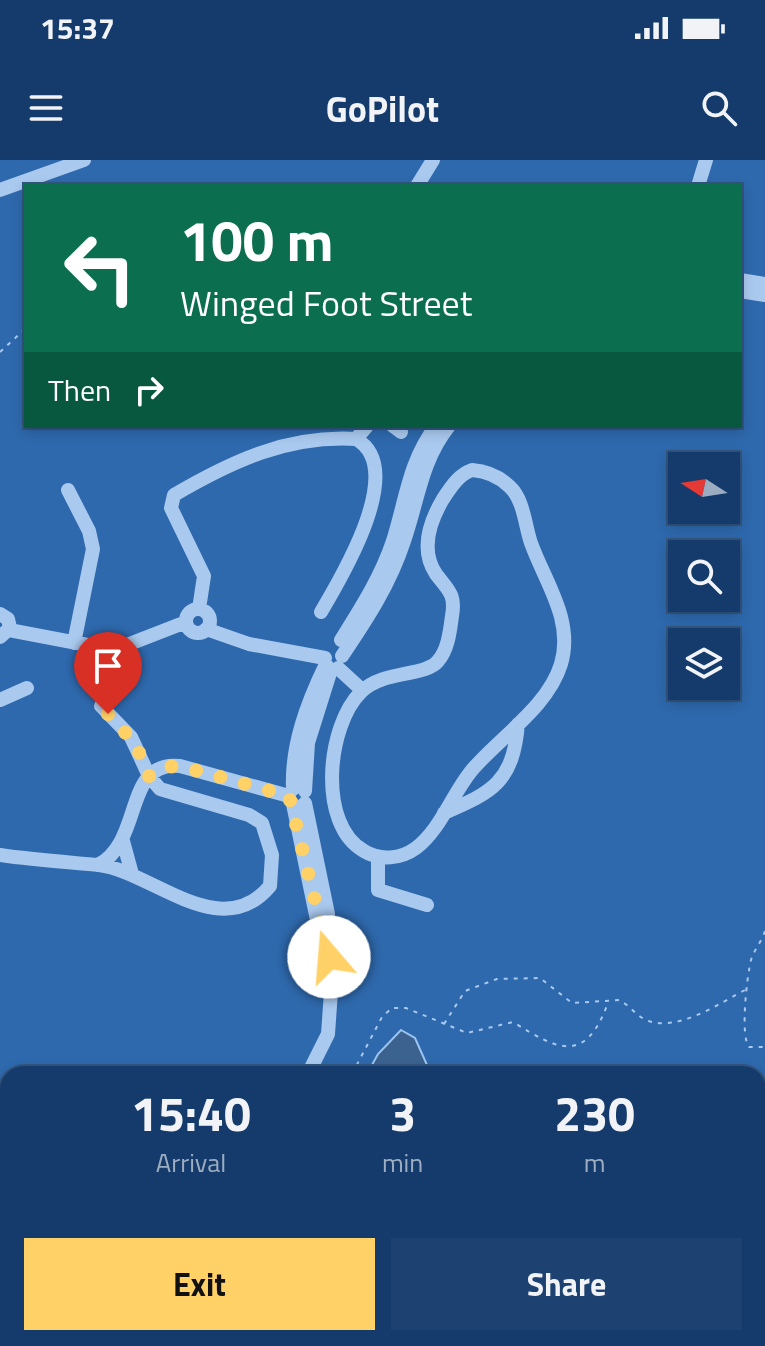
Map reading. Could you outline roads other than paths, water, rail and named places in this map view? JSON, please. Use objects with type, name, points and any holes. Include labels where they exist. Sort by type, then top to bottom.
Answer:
[{"type":"street","points":[[0,190],[84,160]]},
{"type":"street","points":[[699,184],[706,160]]},
{"type":"street","points":[[418,184],[431,161]]},
{"type":"street","points":[[742,280],[765,284]]},
{"type":"street","points":[[742,291],[765,295]]},
{"type":"street","points":[[356,439],[365,428]]},
{"type":"street","points":[[312,1066],[325,1043],[332,1014],[326,936],[328,914],[297,796],[308,743],[333,661],[378,578],[392,544],[417,453],[435,428]]},
{"type":"street","points":[[333,661],[387,586],[405,539],[427,459],[448,428]]},
{"type":"street","points":[[199,609],[204,576],[171,508],[174,495],[271,448],[326,439],[356,439],[368,449],[373,465],[369,515],[360,545],[321,612]]},
{"type":"street","points":[[480,471],[496,477],[515,493],[563,628],[565,643],[560,668],[518,724],[473,769],[444,813],[412,850],[395,857],[378,857],[359,848],[351,839],[332,789],[332,765],[338,737],[362,690],[394,674],[431,668],[443,653],[453,599],[450,588],[432,566],[428,545],[431,523],[454,482],[466,473],[480,471]]},
{"type":"street","points":[[68,490],[89,531],[93,549],[74,643]]},
{"type":"street","points":[[186,622],[189,612],[199,609],[208,614],[206,629]]},
{"type":"street","points":[[0,614],[8,619],[5,634],[117,650],[186,622]]},
{"type":"street","points":[[186,622],[196,632],[206,629],[249,644],[333,661],[362,690]]},
{"type":"street","points":[[0,700],[27,688]]},
{"type":"street","points":[[0,855],[98,865],[132,874],[177,898],[216,908],[235,906],[267,891],[273,878],[271,845],[260,820],[160,789],[149,776],[131,737],[101,706]]},
{"type":"street","points":[[444,813],[484,796],[497,786],[508,768],[518,724]]},
{"type":"street","points":[[98,865],[113,855],[123,841],[140,789],[149,776],[162,767],[180,766],[297,796]]},
{"type":"street","points":[[123,841],[132,874]]},
{"type":"street","points":[[378,857],[378,890],[427,905]]}]
